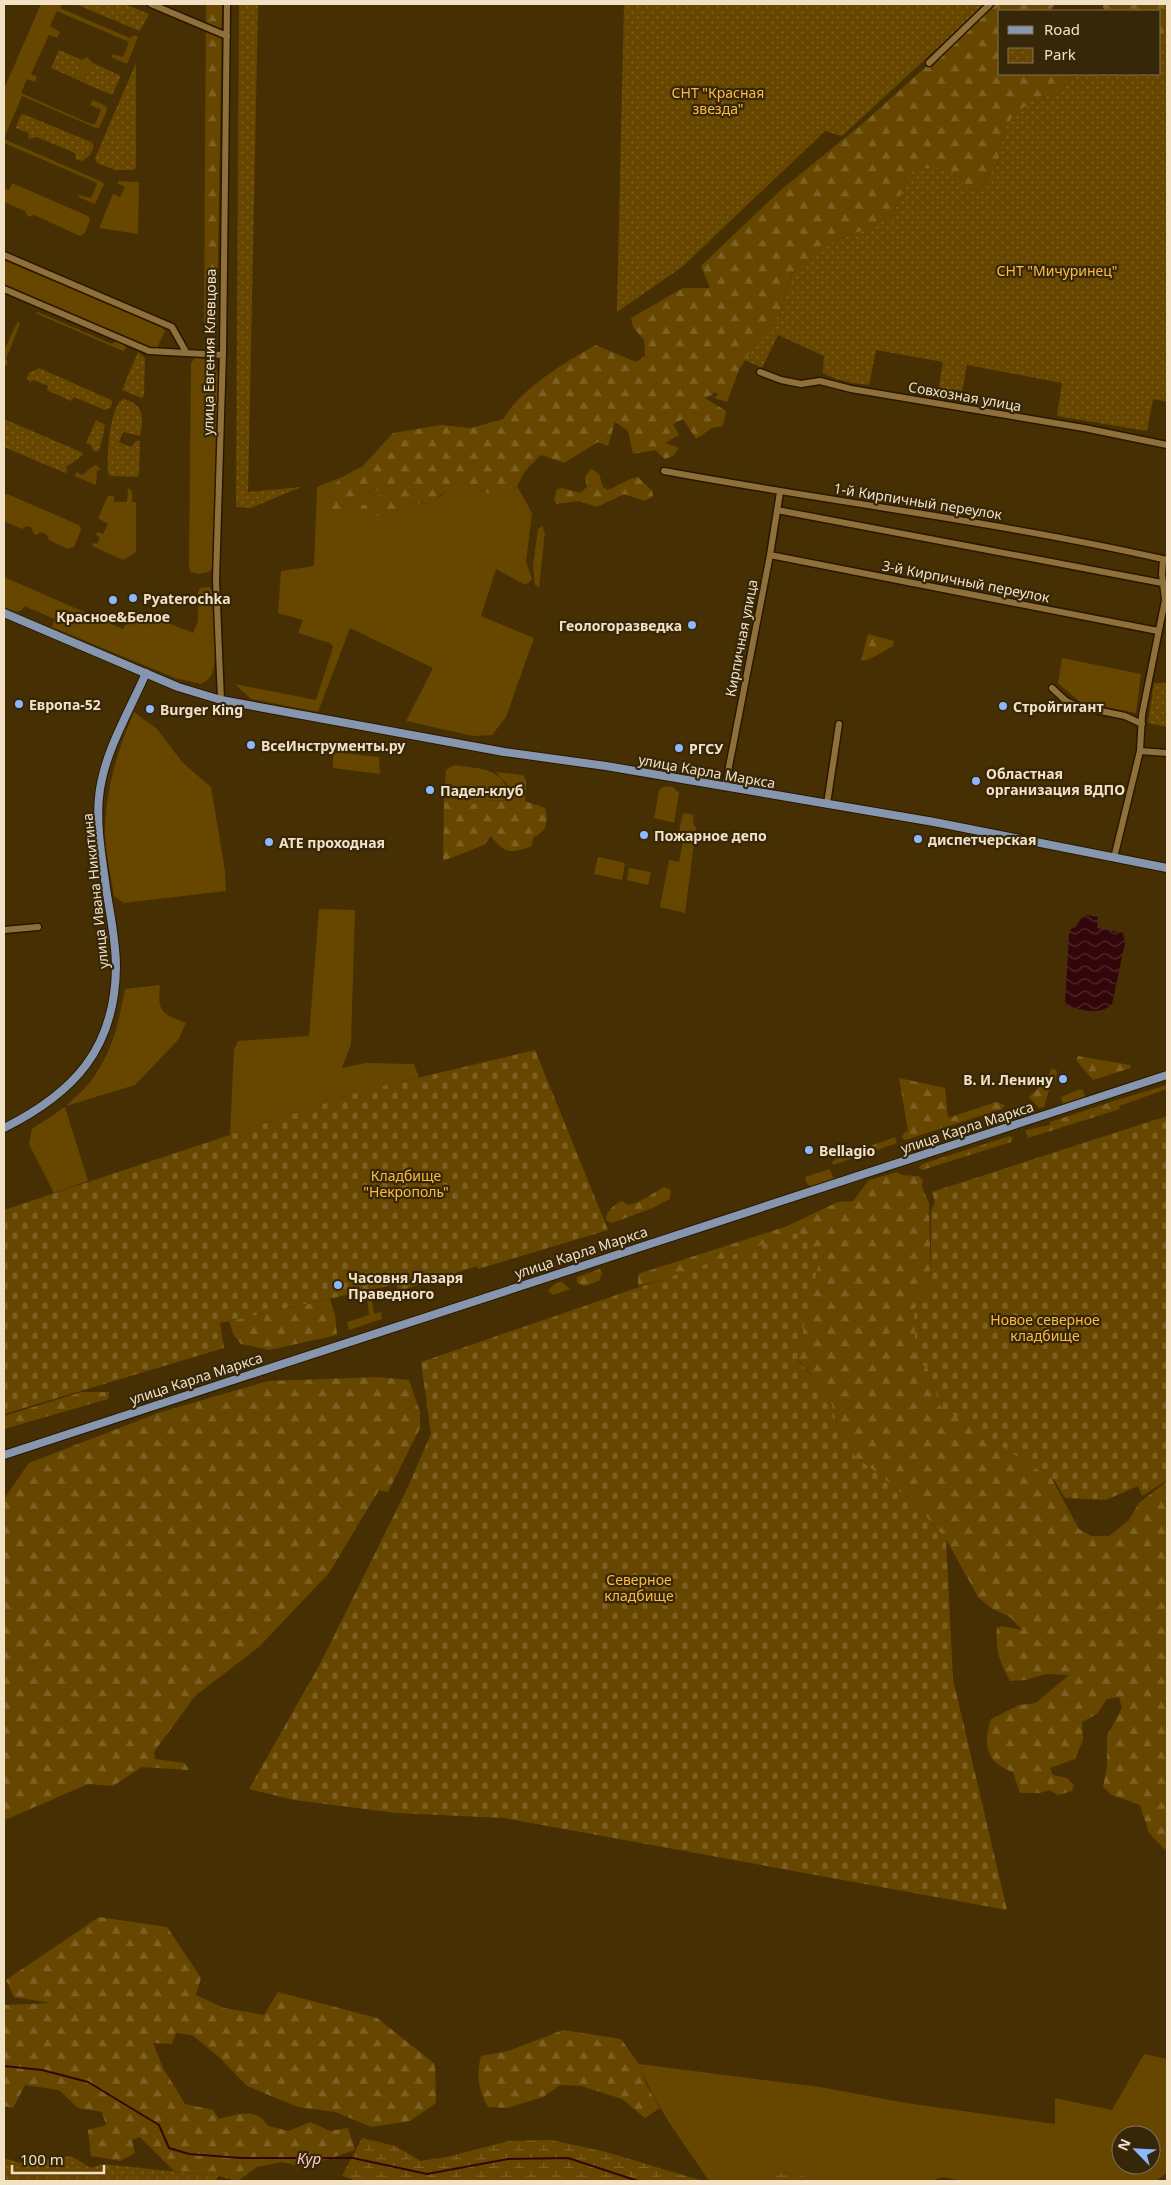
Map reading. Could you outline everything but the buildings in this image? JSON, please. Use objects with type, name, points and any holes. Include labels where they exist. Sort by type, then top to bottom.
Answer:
[{"type":"main road","name":"улица Карла Маркса","points":[[4,614],[206,696],[242,705],[486,748],[606,766],[956,826],[1167,868]]},
{"type":"main road","name":"улица Ивана Никитина","points":[[4,1128],[54,1099],[69,1086],[93,1056],[110,1014],[115,986],[116,965],[100,848],[99,796],[110,754],[146,673]]},
{"type":"main road","name":"улица Карла Маркса","points":[[4,1455],[1167,1075]]},
{"type":"street","points":[[151,4],[227,36]]},
{"type":"street","name":"улица Евгения Клевцова","points":[[221,700],[216,580],[223,355],[227,4]]},
{"type":"street","points":[[929,63],[990,4]]},
{"type":"street","points":[[4,255],[172,327],[186,352]]},
{"type":"street","points":[[4,289],[150,351],[223,355]]},
{"type":"street","name":"Совхозная улица","points":[[760,372],[800,384],[820,382],[851,389],[1084,428],[1167,445]]},
{"type":"street","name":"1-й Кирпичный переулок","points":[[664,471],[780,492],[933,515],[1165,560]]},
{"type":"street","name":"Кирпичная улица","points":[[725,787],[770,555],[780,492]]},
{"type":"street","points":[[777,510],[1162,583]]},
{"type":"street","name":"3-й Кирпичный переулок","points":[[770,555],[1158,631]]},
{"type":"street","points":[[1114,858],[1140,751],[1142,724],[1158,631],[1166,598],[1162,583],[1165,560]]},
{"type":"street","points":[[1052,688],[1066,701],[1077,706],[1125,716],[1142,724]]},
{"type":"street","points":[[827,804],[839,724]]},
{"type":"street","points":[[1140,751],[1167,753]]},
{"type":"street","points":[[4,930],[38,927]]},
{"type":"green space","points":[[41,4],[62,4],[60,8],[130,38],[134,35],[138,37],[127,64],[111,57],[113,54],[123,57],[129,42],[57,11],[50,26],[60,32],[57,38],[49,35],[31,74],[37,77],[35,82],[27,79],[21,93],[91,124],[95,124],[101,110],[90,105],[93,100],[106,106],[107,110],[99,128],[96,128],[22,96],[4,138],[4,89]]},
{"type":"green space","points":[[75,4],[125,4],[149,14],[140,31]]},
{"type":"green space","points":[[206,4],[222,4],[217,328],[204,327]]},
{"type":"green space","points":[[239,4],[258,4],[248,492],[301,487],[251,508],[236,507]]},
{"type":"green space","name":"СНТ \"Красная звезда\"","points":[[624,4],[985,4],[842,136],[825,131],[682,267],[617,312]]},
{"type":"green space","points":[[996,4],[1055,4],[1051,10],[998,10],[998,75],[1074,75],[1058,94],[1039,97],[1004,131],[998,164],[978,191],[969,189],[948,168],[907,180],[892,216],[862,231],[840,238],[792,273],[780,314],[756,342],[739,370],[727,402],[714,398],[719,394],[714,392],[705,398],[726,411],[723,426],[712,428],[696,439],[683,419],[673,424],[679,435],[665,443],[679,448],[673,456],[665,459],[655,450],[633,454],[628,431],[615,422],[608,446],[598,442],[564,463],[541,455],[525,471],[517,486],[508,494],[499,495],[483,492],[474,484],[464,484],[441,494],[432,504],[409,503],[392,515],[365,516],[360,506],[371,503],[383,493],[374,489],[336,514],[324,509],[327,493],[342,477],[363,466],[393,433],[441,425],[471,428],[503,419],[532,387],[558,368],[596,345],[636,362],[645,356],[644,340],[633,327],[631,318],[683,288],[710,288],[701,266],[782,189],[862,124]]},
{"type":"green space","points":[[1102,4],[1167,4],[1167,19],[1161,48],[1161,10],[1104,10]]},
{"type":"green space","name":"СНТ \"Мичуринец\"","points":[[1167,19],[1167,402],[1153,399],[1147,431],[1057,416],[1062,383],[967,365],[960,402],[937,398],[943,362],[876,350],[869,385],[839,380],[828,376],[823,373],[824,356],[778,335],[762,368],[745,360],[756,342],[780,314],[792,274],[808,259],[840,238],[862,231],[892,216],[910,173],[925,168],[948,168],[969,189],[978,191],[998,164],[1004,131],[1014,114],[1039,97],[1058,94],[1074,75],[1161,75],[1161,48]]},
{"type":"green space","points":[[59,50],[82,60],[74,78],[51,68]]},
{"type":"green space","points":[[87,57],[93,63],[84,83],[74,78],[82,60]]},
{"type":"green space","points":[[93,63],[121,76],[112,95],[84,83]]},
{"type":"green space","points":[[136,63],[136,168],[134,170],[115,170],[97,163],[95,158]]},
{"type":"green space","points":[[23,114],[91,142],[94,146],[90,155],[82,161],[76,159],[75,153],[37,137],[29,139],[28,133],[16,128],[20,116]]},
{"type":"green space","points":[[4,139],[102,182],[104,184],[95,204],[78,197],[79,195],[91,198],[97,184],[95,182],[4,143]]},
{"type":"green space","points":[[118,181],[139,182],[138,234],[99,228],[113,194],[120,197],[125,187],[118,184]]},
{"type":"green space","points":[[12,183],[88,216],[90,220],[85,233],[80,236],[34,215],[28,217],[25,211],[4,202],[4,188],[9,190]]},
{"type":"green space","points":[[4,260],[162,327],[165,331],[157,348],[153,349],[4,285]]},
{"type":"green space","points":[[38,312],[112,344],[115,341],[124,344],[126,348],[123,351],[35,313]]},
{"type":"green space","points":[[18,321],[20,324],[6,359],[8,363],[4,368],[4,350]]},
{"type":"green space","points":[[138,352],[145,358],[144,395],[142,398],[122,390]]},
{"type":"green space","points":[[199,357],[213,363],[219,376],[215,564],[209,572],[198,574],[191,572],[189,568],[191,363],[195,358]]},
{"type":"green space","points":[[39,368],[109,399],[112,401],[111,407],[105,410],[74,397],[71,401],[47,390],[48,386],[34,380],[30,382],[27,379],[29,373]]},
{"type":"green space","points":[[123,399],[135,404],[139,408],[142,417],[140,436],[123,432],[119,442],[131,447],[136,441],[140,441],[139,475],[137,477],[110,476],[108,473],[112,422],[118,404]]},
{"type":"green space","points":[[4,419],[81,452],[83,455],[66,467],[67,472],[65,473],[4,447]]},
{"type":"green space","points":[[96,420],[105,425],[100,449],[96,452],[91,445],[86,443]]},
{"type":"green space","points":[[95,465],[101,469],[97,471],[96,485],[74,476],[77,472],[82,475]]},
{"type":"green space","points":[[591,469],[599,474],[603,487],[607,490],[638,477],[652,491],[653,496],[645,501],[624,494],[597,507],[579,501],[557,504],[554,500],[557,489],[562,488],[580,493],[587,487],[585,477]]},
{"type":"green space","points":[[342,477],[327,493],[324,508],[335,513],[375,489],[383,493],[371,503],[392,515],[409,503],[432,504],[445,492],[463,484],[474,484],[483,492],[508,493],[517,486],[532,513],[526,562],[532,579],[526,585],[496,569],[481,616],[534,638],[506,717],[492,735],[473,736],[406,721],[433,668],[350,628],[318,712],[251,699],[235,684],[316,700],[333,647],[330,643],[298,633],[303,620],[278,613],[281,571],[314,566],[317,487]]},
{"type":"green space","points":[[128,488],[132,491],[132,502],[136,502],[136,552],[123,560],[92,546],[93,543],[97,544],[100,538],[96,535],[97,532],[103,534],[108,524],[98,518],[108,496],[114,496],[114,502],[127,502]]},
{"type":"green space","points":[[7,494],[79,525],[81,530],[74,547],[68,549],[49,540],[46,534],[40,532],[37,535],[33,533],[32,528],[27,526],[22,529],[4,521],[4,495]]},
{"type":"green space","points":[[542,526],[545,532],[539,588],[535,585],[533,566],[538,529]]},
{"type":"green space","points":[[4,577],[123,629],[125,625],[144,613],[193,633],[198,621],[198,592],[200,588],[209,587],[213,592],[215,624],[215,661],[213,671],[209,678],[201,684],[175,678],[52,627],[55,619],[24,606],[22,610],[16,612],[4,607]]},
{"type":"green space","points":[[868,634],[894,641],[893,646],[861,661]]},
{"type":"green space","points":[[1062,658],[1141,674],[1136,713],[1080,702],[1058,683]]},
{"type":"green space","points":[[1154,683],[1167,683],[1167,727],[1148,723]]},
{"type":"green space","points":[[134,712],[157,729],[183,763],[211,787],[225,871],[226,891],[124,903],[114,896],[105,835],[107,803],[117,757]]},
{"type":"green space","points":[[333,752],[379,757],[380,774],[333,768]]},
{"type":"green space","points":[[454,765],[484,769],[498,776],[503,781],[512,801],[479,800],[464,809],[456,801],[444,801],[446,770]]},
{"type":"green space","points":[[496,772],[523,775],[526,780],[525,801],[545,808],[546,826],[533,838],[532,846],[524,849],[508,851],[500,846],[491,836],[484,845],[443,861],[444,801],[456,801],[464,809],[479,800],[511,801],[507,784]]},
{"type":"green space","points":[[665,786],[673,787],[679,793],[674,823],[654,818],[659,790]]},
{"type":"green space","points":[[683,813],[694,815],[693,823],[696,828],[685,913],[660,907],[669,860],[679,862],[684,837],[679,831]]},
{"type":"green space","points":[[598,857],[625,863],[622,880],[594,874]]},
{"type":"green space","points":[[629,868],[651,872],[648,885],[627,880]]},
{"type":"green space","points":[[319,909],[355,910],[351,1044],[342,1068],[365,1063],[414,1064],[419,1077],[344,1097],[230,1135],[234,1050],[238,1041],[309,1036]]},
{"type":"green space","points":[[160,985],[159,1001],[163,1011],[171,1017],[186,1023],[178,1040],[135,1085],[66,1106],[91,1081],[104,1059],[117,1025],[125,989]]},
{"type":"green space","name":"Кладбище \"Некрополь\"","points":[[535,1050],[608,1230],[478,1269],[477,1266],[399,1291],[396,1284],[220,1323],[224,1348],[4,1414],[4,1210],[362,1091]]},
{"type":"green space","points":[[1078,1056],[1130,1065],[1131,1068],[1093,1080],[1076,1060]]},
{"type":"green space","points":[[1052,1068],[1057,1071],[1056,1078],[1051,1083],[1044,1107],[1039,1108],[1029,1097],[1039,1087],[1043,1086]]},
{"type":"green space","points":[[899,1078],[945,1088],[948,1118],[996,1102],[1005,1105],[1002,1109],[905,1140],[902,1138],[904,1133],[908,1131]]},
{"type":"green space","points":[[1167,1085],[1167,1089],[1119,1106],[1117,1100]]},
{"type":"green space","points":[[1078,1090],[1083,1090],[1085,1097],[1063,1104],[1061,1097]]},
{"type":"green space","points":[[1117,1100],[1120,1109],[1028,1138],[1026,1130],[1050,1125],[1050,1122]]},
{"type":"green space","points":[[65,1107],[88,1181],[54,1193],[29,1144],[32,1129]]},
{"type":"green space","name":"Новое северное кладбище","points":[[1167,1116],[1167,1480],[1142,1496],[1138,1486],[1106,1500],[1065,1498],[1055,1481],[940,1406],[928,1369],[916,1359],[914,1310],[931,1283],[931,1211],[935,1202],[932,1192]]},
{"type":"green space","points":[[1010,1136],[1013,1138],[1011,1142],[922,1170],[919,1168],[922,1164]]},
{"type":"green space","points":[[895,1137],[897,1143],[833,1165],[832,1162],[837,1158]]},
{"type":"green space","points":[[830,1169],[834,1180],[812,1187],[807,1184],[805,1177]]},
{"type":"green space","points":[[897,1172],[902,1175],[918,1176],[923,1180],[922,1187],[929,1203],[931,1284],[914,1310],[928,1369],[941,1406],[1044,1471],[1052,1479],[1079,1529],[1091,1536],[1109,1536],[1128,1521],[1139,1503],[1167,1481],[1167,1848],[1164,1849],[1149,1833],[1140,1805],[1112,1795],[1103,1787],[1107,1765],[1107,1736],[1122,1708],[1119,1697],[1107,1699],[1097,1714],[1082,1722],[1083,1740],[1075,1759],[1050,1768],[1053,1775],[1067,1778],[1074,1785],[1072,1791],[1058,1795],[1049,1790],[1040,1793],[1020,1793],[1013,1772],[997,1763],[992,1757],[987,1744],[988,1728],[991,1719],[1019,1705],[1036,1703],[1069,1675],[1045,1674],[1026,1680],[1010,1681],[999,1655],[997,1628],[1002,1626],[1022,1630],[1010,1617],[991,1608],[978,1597],[946,1539],[912,1501],[854,1455],[838,1428],[830,1399],[798,1359],[806,1314],[675,1276],[638,1286],[638,1274],[785,1227],[838,1202],[853,1201],[869,1180]]},
{"type":"green space","points":[[664,1187],[671,1190],[670,1199],[653,1208],[612,1223],[606,1220],[609,1211],[619,1202],[622,1201],[628,1205],[633,1204]]},
{"type":"green space","name":"Северное кладбище","points":[[797,1233],[817,1251],[819,1263],[806,1314],[798,1360],[830,1399],[838,1428],[854,1455],[912,1501],[946,1539],[953,1679],[1007,1910],[504,1818],[396,1813],[294,1800],[249,1789],[320,1664],[408,1487],[431,1434],[421,1362]]},
{"type":"green space","points":[[600,1269],[602,1274],[599,1281],[584,1286],[577,1283],[577,1277]]},
{"type":"green space","points":[[562,1282],[570,1289],[553,1295],[548,1290],[555,1284]]},
{"type":"green space","points":[[371,1295],[374,1314],[381,1312],[382,1319],[349,1330],[347,1322],[369,1315],[367,1296]]},
{"type":"green space","points":[[330,1299],[335,1315],[337,1335],[269,1350],[241,1344],[233,1334],[229,1321]]},
{"type":"green space","points":[[378,1377],[409,1380],[420,1412],[420,1428],[388,1492],[379,1490],[329,1573],[259,1647],[195,1696],[154,1752],[155,1759],[185,1763],[189,1770],[142,1767],[113,1786],[88,1784],[5,1820],[4,1499],[29,1463],[158,1413],[268,1381]]},
{"type":"green space","points":[[82,1392],[109,1392],[108,1399],[4,1429],[4,1416]]},
{"type":"green space","points":[[99,1917],[167,1927],[201,1978],[196,1995],[224,2008],[264,2015],[278,1992],[377,2018],[435,2064],[436,2103],[410,2121],[371,2127],[336,2112],[298,2107],[247,2086],[220,2058],[192,2035],[176,2033],[172,2044],[153,2043],[163,2068],[185,2104],[213,2110],[219,2119],[246,2113],[252,2114],[258,2116],[268,2126],[289,2131],[310,2122],[330,2131],[348,2128],[355,2150],[304,2167],[282,2162],[257,2167],[238,2181],[218,2176],[174,2171],[140,2137],[132,2140],[135,2153],[120,2161],[91,2156],[88,2130],[106,2125],[102,2112],[78,2108],[59,2090],[25,2085],[13,2108],[4,2106],[4,2005],[51,2003],[14,1997],[6,1980]]},
{"type":"green space","points":[[563,2030],[621,2039],[639,2064],[647,2086],[660,2108],[645,2118],[622,2099],[581,2086],[560,2085],[543,2097],[507,2108],[488,2107],[479,2082],[481,2056],[508,2051]]},
{"type":"green space","points":[[1144,2054],[1167,2059],[1167,2173],[1156,2181],[964,2181],[942,2177],[931,2181],[827,2181],[783,2172],[758,2181],[709,2181],[653,2095],[639,2064],[820,2087],[906,2103],[1055,2124],[1055,2098],[1112,2110]]},
{"type":"green space","points":[[362,2138],[395,2146],[421,2161],[447,2157],[509,2141],[551,2140],[606,2152],[703,2181],[358,2181],[342,2176]]},
{"type":"green space","points":[[71,2156],[91,2168],[102,2164],[218,2176],[215,2181],[4,2181],[4,2158],[21,2163]]},
{"type":"green space","points":[[783,2172],[827,2181],[758,2181]]},
{"type":"water","points":[[1087,915],[1098,917],[1097,928],[1123,933],[1125,943],[1112,1004],[1107,1008],[1096,1011],[1065,1005],[1069,935],[1071,929],[1076,927],[1081,918]]},
{"type":"waterway","name":"Кур","points":[[4,2066],[42,2070],[88,2082],[159,2125],[169,2148],[189,2154],[241,2158],[353,2158],[427,2174],[508,2159],[568,2158],[638,2181]]},
{"type":"place","name":"Pyaterochka","points":[[133,598]]},
{"type":"place","name":"Красное&Белое","points":[[113,600]]},
{"type":"place","name":"Геологоразведка","points":[[692,625]]},
{"type":"place","name":"Европа-52","points":[[19,704]]},
{"type":"place","name":"Стройгигант","points":[[1003,706]]},
{"type":"place","name":"Burger King","points":[[150,709]]},
{"type":"place","name":"ВсеИнструменты.ру","points":[[251,745]]},
{"type":"place","name":"РГСУ","points":[[679,748]]},
{"type":"place","name":"Областная организация ВДПО","points":[[976,781]]},
{"type":"place","name":"Падел-клуб","points":[[430,790]]},
{"type":"place","name":"Пожарное депо","points":[[644,835]]},
{"type":"place","name":"диспетчерская","points":[[918,839]]},
{"type":"place","name":"АТЕ проходная","points":[[269,842]]},
{"type":"place","name":"В. И. Ленину","points":[[1063,1079]]},
{"type":"place","name":"Bellagio","points":[[809,1150]]},
{"type":"place","name":"Часовня Лазаря Праведного","points":[[338,1285]]}]
